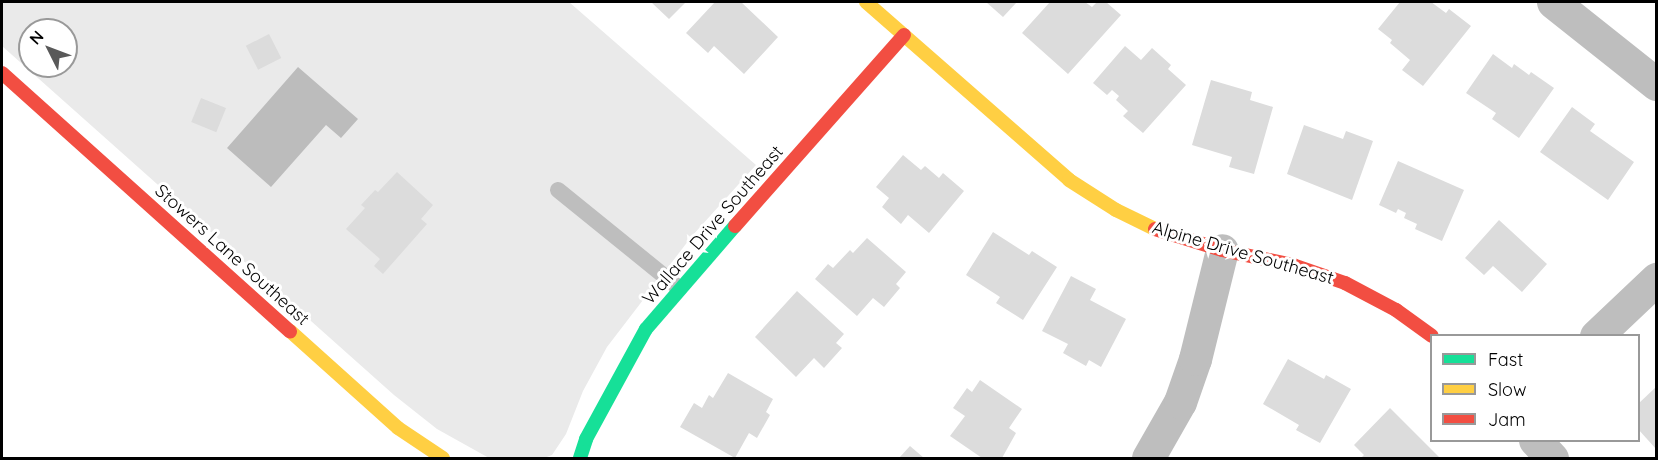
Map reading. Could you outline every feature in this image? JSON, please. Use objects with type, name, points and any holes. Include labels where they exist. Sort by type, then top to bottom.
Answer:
[{"type":"street","name":"Alpine Drive Southeast","points":[[866,2],[1069,180],[1116,210],[1164,233],[1222,250],[1293,265],[1345,283],[1396,310],[1430,335]]},
{"type":"street","points":[[1552,2],[1656,84]]},
{"type":"street","name":"Wallace Drive Southeast","points":[[580,459],[586,439],[646,329],[679,288],[904,35]]},
{"type":"street","name":"Stowers Lane Southeast","points":[[2,73],[398,428],[443,459]]},
{"type":"street","points":[[1148,459],[1180,402],[1195,359],[1222,250]]},
{"type":"street","points":[[1598,334],[1656,279]]},
{"type":"street","points":[[1536,442],[1552,459]]},
{"type":"lane","points":[[558,190],[679,288]]},
{"type":"shaded area","points":[[2,2],[569,2],[756,165],[692,236],[607,347],[583,391],[566,434],[552,455],[544,458],[489,458],[437,429],[394,395],[38,78],[78,78],[78,18],[18,18],[18,60],[2,46]]},
{"type":"shaded area","points":[[298,67],[358,119],[341,138],[326,125],[271,187],[227,148]]},
{"type":"building","points":[[651,2],[686,2],[669,19]]},
{"type":"building","points":[[715,2],[741,2],[778,37],[744,74],[714,46],[708,53],[686,33]]},
{"type":"building","points":[[986,2],[1017,2],[1003,17]]},
{"type":"building","points":[[1050,2],[1085,2],[1092,7],[1097,2],[1106,2],[1121,15],[1068,74],[1022,33]]},
{"type":"building","points":[[1400,2],[1431,2],[1446,13],[1449,9],[1471,26],[1423,86],[1402,70],[1410,60],[1390,43],[1392,40],[1378,29]]},
{"type":"building","points":[[269,34],[281,58],[258,70],[246,46]]},
{"type":"building","points":[[1125,46],[1141,60],[1152,48],[1171,65],[1168,69],[1186,85],[1143,133],[1123,116],[1128,111],[1116,100],[1119,96],[1112,90],[1107,95],[1093,83]]},
{"type":"building","points":[[1493,54],[1512,68],[1514,64],[1529,75],[1531,72],[1554,88],[1519,138],[1492,119],[1496,113],[1466,93]]},
{"type":"building","points":[[1211,80],[1252,92],[1250,100],[1273,107],[1254,174],[1229,167],[1232,157],[1192,145]]},
{"type":"building","points":[[201,98],[226,108],[216,132],[191,122]]},
{"type":"building","points":[[1572,107],[1595,124],[1590,131],[1634,162],[1608,200],[1540,152]]},
{"type":"building","points":[[1304,125],[1343,139],[1346,131],[1373,141],[1352,200],[1287,174]]},
{"type":"building","points":[[903,155],[921,170],[925,166],[939,178],[943,173],[964,191],[929,233],[908,215],[901,224],[882,207],[889,198],[876,187]]},
{"type":"building","points":[[1398,161],[1464,190],[1442,241],[1415,229],[1417,224],[1404,218],[1406,213],[1398,209],[1396,213],[1379,205]]},
{"type":"building","points":[[397,172],[433,205],[421,219],[427,224],[383,274],[374,266],[380,259],[346,229],[365,208],[361,205],[375,190],[378,192]]},
{"type":"building","points":[[1499,220],[1547,264],[1522,292],[1493,266],[1484,275],[1465,258]]},
{"type":"building","points":[[993,232],[1029,255],[1032,251],[1057,267],[1023,320],[996,303],[1000,297],[966,275]]},
{"type":"building","points":[[867,238],[906,272],[896,284],[900,288],[884,307],[873,298],[857,316],[815,279],[828,264],[833,268],[850,250],[853,253]]},
{"type":"building","points":[[1071,276],[1096,289],[1090,300],[1126,319],[1101,367],[1089,360],[1086,366],[1063,353],[1068,344],[1042,331]]},
{"type":"building","points":[[797,291],[844,334],[836,343],[842,348],[824,368],[814,358],[796,377],[755,337]]},
{"type":"building","points":[[1288,359],[1324,379],[1326,375],[1351,389],[1320,443],[1296,430],[1299,425],[1263,404]]},
{"type":"building","points":[[728,373],[773,399],[766,412],[770,415],[757,438],[749,433],[735,458],[680,427],[694,403],[702,408],[709,395],[713,398]]},
{"type":"building","points":[[980,380],[1022,409],[1009,428],[1016,433],[1002,458],[982,458],[950,436],[965,416],[953,408],[967,388],[972,392]]},
{"type":"building","points":[[1656,387],[1656,449],[1640,431],[1640,402]]},
{"type":"building","points":[[1390,408],[1440,458],[1361,458],[1364,455],[1354,445]]},
{"type":"building","points":[[910,446],[924,458],[899,458]]},
{"type":"traffic: fast","points":[[580,458],[586,439],[646,329],[735,226]]},
{"type":"traffic: slow","points":[[866,2],[1069,180],[1116,210],[1155,229]]},
{"type":"traffic: slow","points":[[290,331],[398,428],[443,458]]},
{"type":"traffic: jam","points":[[735,226],[904,35]]},
{"type":"traffic: jam","points":[[2,73],[290,331]]},
{"type":"traffic: jam","points":[[1155,229],[1222,250],[1293,265],[1345,283],[1396,310],[1430,335]]}]
